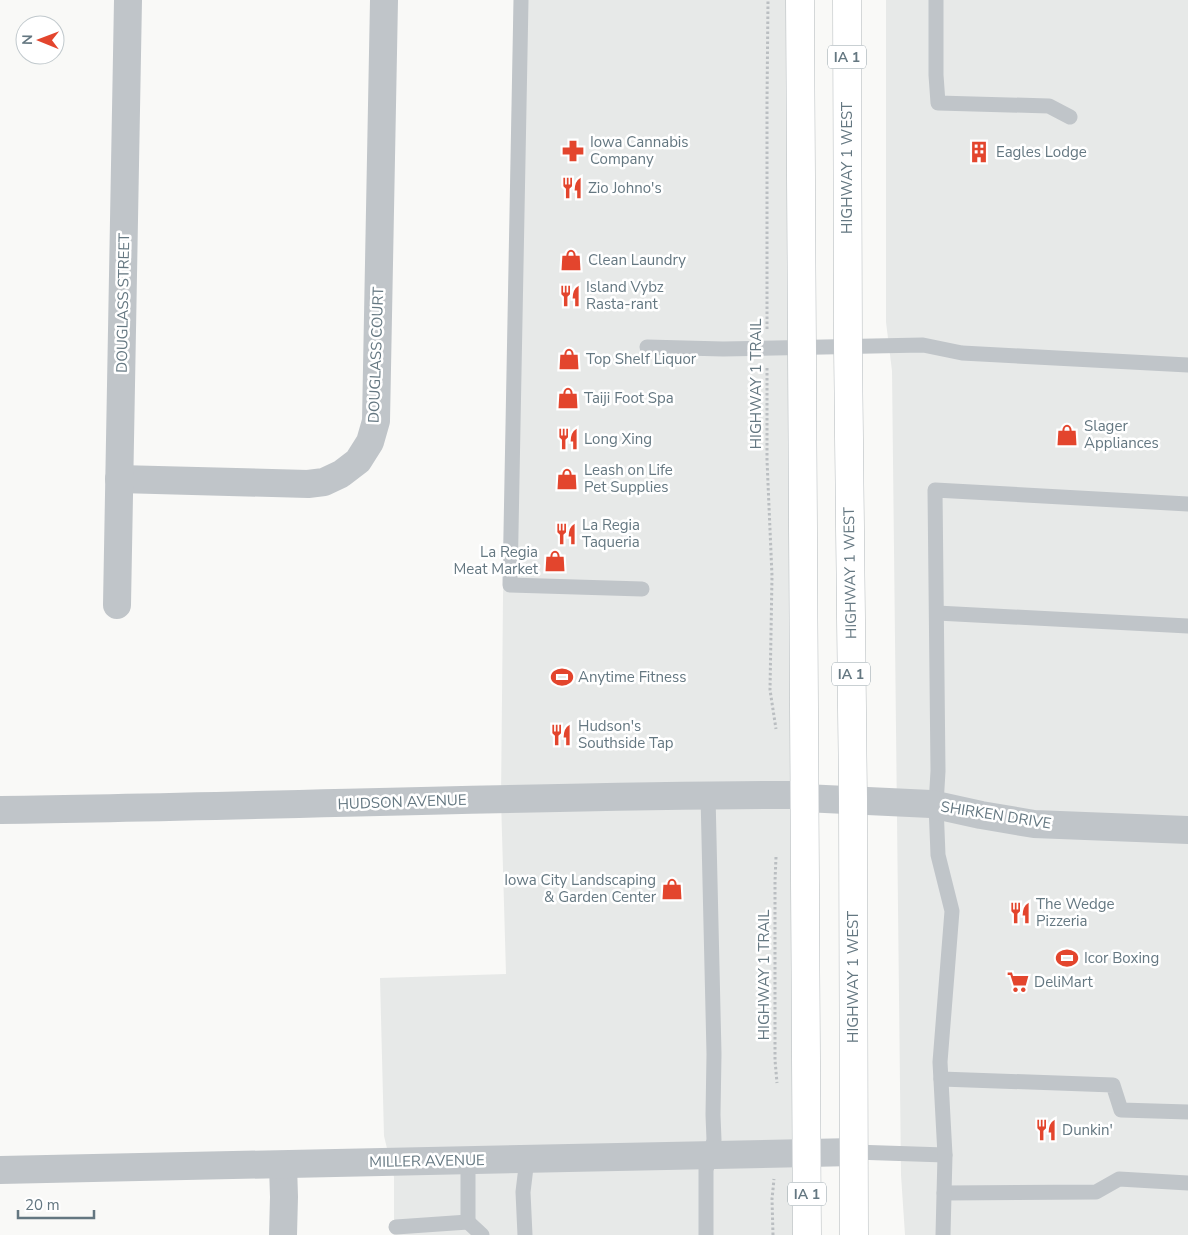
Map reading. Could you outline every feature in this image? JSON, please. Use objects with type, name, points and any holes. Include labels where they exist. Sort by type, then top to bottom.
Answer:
[{"type":"main road","name":"IA 1","points":[[800,0],[807,1235]]},
{"type":"main road","name":"HIGHWAY 1 WEST","points":[[847,0],[854,1235]]},
{"type":"street","name":"DOUGLASS STREET","points":[[117,605],[128,0]]},
{"type":"street","name":"DOUGLASS COURT","points":[[119,478],[308,484],[324,482],[341,474],[358,461],[370,442],[376,421],[384,0]]},
{"type":"street","name":"HUDSON AVENUE","points":[[0,810],[708,795],[793,795],[804,798]]},
{"type":"street","name":"SHIRKEN DRIVE","points":[[804,798],[853,799],[936,805],[1034,824],[1188,830]]},
{"type":"street","name":"MILLER AVENUE","points":[[0,1170],[854,1152]]},
{"type":"street","points":[[283,1164],[283,1235]]},
{"type":"lane","points":[[521,0],[510,585],[642,588]]},
{"type":"lane","points":[[936,0],[938,103],[1049,106],[1070,116]]},
{"type":"lane","points":[[647,347],[722,349],[923,345],[962,353],[1188,365]]},
{"type":"lane","points":[[943,1235],[945,1155],[940,1062],[952,911],[938,855],[936,805],[938,771],[935,490],[1188,504]]},
{"type":"lane","points":[[937,613],[1188,626]]},
{"type":"lane","points":[[706,1235],[706,1170],[714,1140],[712,1115],[714,1054],[708,795]]},
{"type":"lane","points":[[941,1079],[1113,1084],[1121,1110],[1188,1112]]},
{"type":"lane","points":[[854,1152],[945,1155]]},
{"type":"lane","points":[[525,1235],[523,1192],[527,1159]]},
{"type":"lane","points":[[468,1160],[468,1222]]},
{"type":"lane","points":[[944,1193],[1096,1192],[1119,1180],[1188,1183]]},
{"type":"lane","points":[[396,1226],[468,1222],[482,1235]]},
{"type":"path","name":"HIGHWAY 1 TRAIL","points":[[768,0],[766,460],[772,576],[770,690],[776,735]]},
{"type":"path","name":"HIGHWAY 1 TRAIL","points":[[777,851],[774,881],[775,1060],[778,1089]]},
{"type":"path","points":[[773,1235],[772,1189],[775,1171]]},
{"type":"shaded area","points":[[514,0],[787,0],[795,1235],[394,1235],[394,1177],[384,1136],[380,978],[506,974],[501,799]]},
{"type":"shaded area","points":[[886,0],[1188,0],[1188,1235],[905,1235],[901,1175],[892,371],[886,322]]},
{"type":"place","name":"Iowa Cannabis Company","points":[[573,151]]},
{"type":"place","name":"Eagles Lodge","points":[[979,152]]},
{"type":"place","name":"Zio Johno's","points":[[572,188]]},
{"type":"place","name":"Clean Laundry","points":[[571,260]]},
{"type":"place","name":"Island Vybz Rasta-rant","points":[[570,296]]},
{"type":"place","name":"Top Shelf Liquor","points":[[569,359]]},
{"type":"place","name":"Taiji Foot Spa","points":[[568,398]]},
{"type":"place","name":"Slager Appliances","points":[[1067,435]]},
{"type":"place","name":"Long Xing","points":[[568,439]]},
{"type":"place","name":"Leash on Life Pet Supplies","points":[[567,479]]},
{"type":"place","name":"La Regia Taqueria","points":[[566,534]]},
{"type":"place","name":"La Regia Meat Market","points":[[555,561]]},
{"type":"place","name":"Anytime Fitness","points":[[562,677]]},
{"type":"place","name":"Hudson's Southside Tap","points":[[561,735]]},
{"type":"place","name":"Iowa City Landscaping & Garden Center","points":[[672,889]]},
{"type":"place","name":"The Wedge Pizzeria","points":[[1020,913]]},
{"type":"place","name":"Icor Boxing","points":[[1067,958]]},
{"type":"place","name":"DeliMart","points":[[1018,982]]},
{"type":"place","name":"Dunkin'","points":[[1046,1130]]}]
